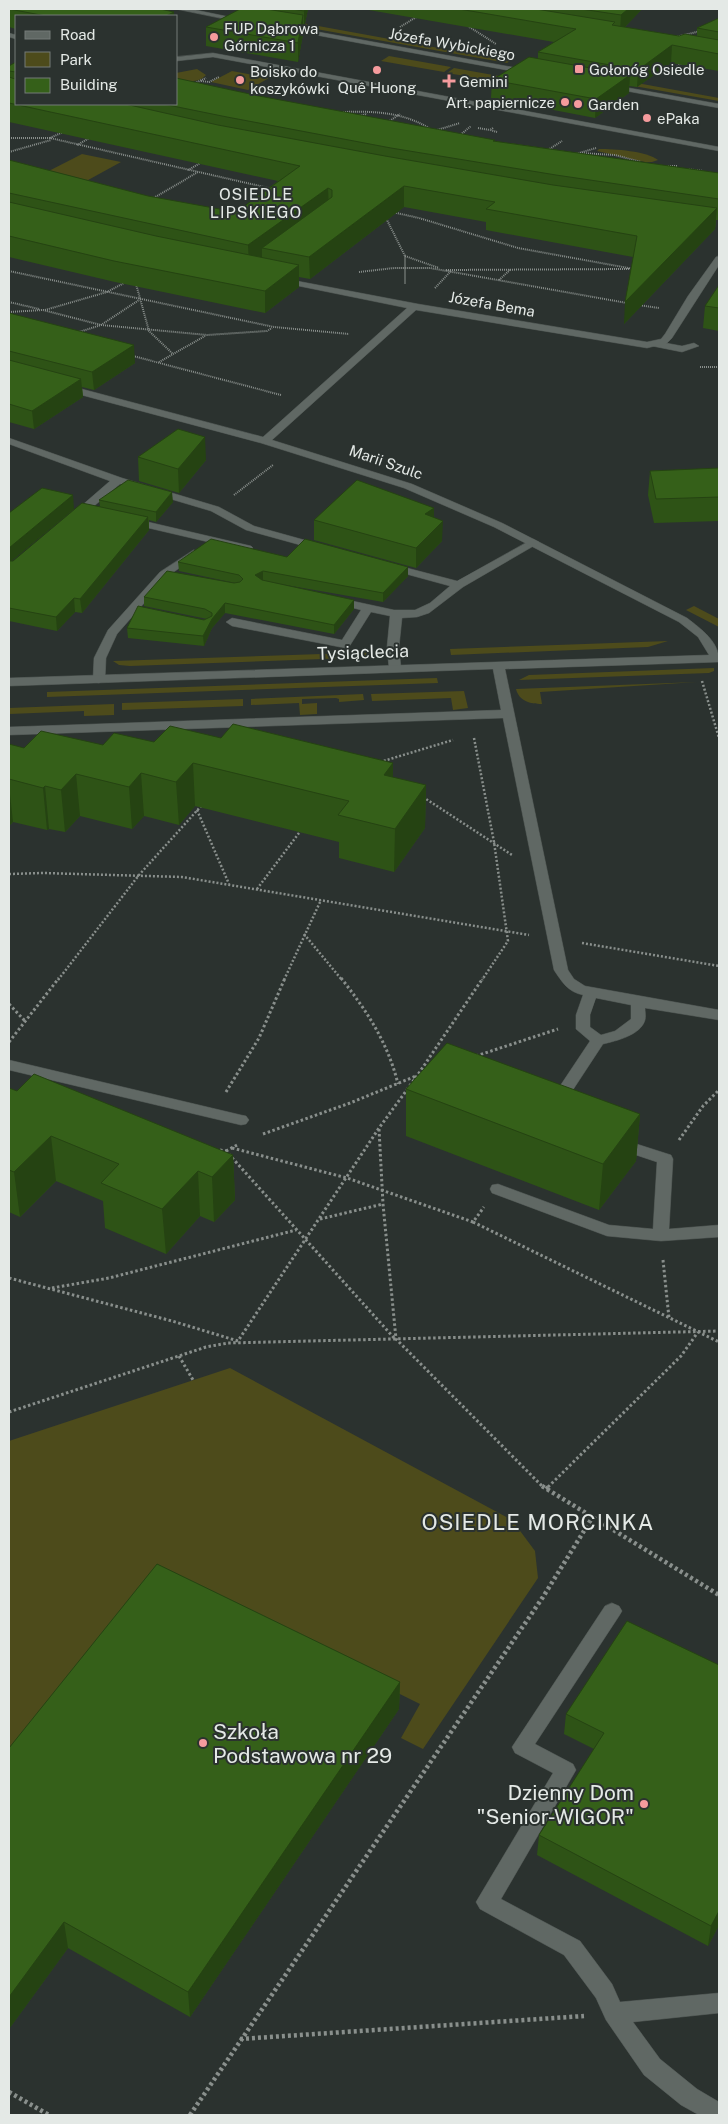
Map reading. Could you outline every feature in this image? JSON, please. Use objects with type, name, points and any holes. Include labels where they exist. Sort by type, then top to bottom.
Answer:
[{"type":"street","points":[[180,9],[252,22]]},
{"type":"street","name":"Józefa Wybickiego","points":[[271,25],[541,74]]},
{"type":"street","points":[[178,59],[213,54],[580,127],[719,149]]},
{"type":"street","points":[[599,84],[719,106]]},
{"type":"street","points":[[654,344],[669,336],[719,259]]},
{"type":"street","name":"Józefa Bema","points":[[270,277],[409,305],[639,345],[654,344],[682,349],[694,346]]},
{"type":"street","points":[[265,441],[380,337],[409,305]]},
{"type":"street","name":"Marii Szulc","points":[[51,384],[265,441],[423,492],[468,510],[689,624],[702,635],[718,658]]},
{"type":"street","points":[[9,442],[118,480],[215,509],[250,528],[336,551]]},
{"type":"street","points":[[68,523],[87,512],[118,480]]},
{"type":"street","points":[[120,519],[256,550]]},
{"type":"street","points":[[99,679],[100,658],[112,633],[164,574],[213,539]]},
{"type":"street","points":[[321,597],[369,607],[396,616],[423,613],[459,585],[533,542]]},
{"type":"street","points":[[374,562],[459,585]]},
{"type":"street","points":[[164,574],[182,578]]},
{"type":"street","points":[[232,622],[345,644],[369,607]]},
{"type":"street","points":[[132,609],[150,613]]},
{"type":"street","points":[[395,668],[393,648],[396,616]]},
{"type":"street","name":"Tysiąclecia","points":[[9,682],[718,658]]},
{"type":"street","points":[[498,664],[561,970],[569,982],[580,990],[638,1002],[719,1015]]},
{"type":"street","points":[[9,731],[508,714]]},
{"type":"street","points":[[591,993],[584,1007],[583,1029],[598,1040]]},
{"type":"street","points":[[548,1117],[598,1040],[618,1036],[628,1031],[638,1020],[638,1002]]},
{"type":"street","points":[[9,1065],[241,1120]]},
{"type":"street","points":[[602,1137],[664,1159],[661,1234]]},
{"type":"street","points":[[498,1189],[607,1230],[661,1234],[719,1231]]},
{"type":"street","points":[[612,1611],[522,1747],[566,1770],[487,1902],[572,1948],[604,1991],[614,2013],[652,2067],[689,2097],[719,2114]]},
{"type":"street","points":[[614,2013],[719,2004]]},
{"type":"path","points":[[398,28],[422,13]]},
{"type":"path","points":[[463,23],[502,48]]},
{"type":"path","points":[[671,38],[710,29]]},
{"type":"path","points":[[661,79],[684,61]]},
{"type":"path","points":[[186,87],[201,81],[209,82],[212,88]]},
{"type":"path","points":[[186,83],[195,83]]},
{"type":"path","points":[[244,99],[264,87],[273,89]]},
{"type":"path","points":[[386,124],[407,109]]},
{"type":"path","points":[[341,112],[399,115],[418,121],[440,135]]},
{"type":"path","points":[[358,116],[367,112]]},
{"type":"path","points":[[367,112],[369,120]]},
{"type":"path","points":[[433,131],[466,122]]},
{"type":"path","points":[[455,139],[471,126]]},
{"type":"path","points":[[544,152],[580,127],[598,160]]},
{"type":"path","points":[[9,152],[51,139],[68,129]]},
{"type":"path","points":[[76,145],[94,136]]},
{"type":"path","points":[[9,138],[51,139],[273,189]]},
{"type":"path","points":[[578,153],[598,148]]},
{"type":"path","points":[[571,154],[594,153],[615,155],[645,164]]},
{"type":"path","points":[[187,170],[208,158]]},
{"type":"path","points":[[659,165],[678,166]]},
{"type":"path","points":[[673,171],[689,169],[704,171]]},
{"type":"path","points":[[152,199],[198,172]]},
{"type":"path","points":[[353,273],[387,269],[637,269],[518,248],[419,218],[391,212]]},
{"type":"path","points":[[379,216],[387,220],[405,256],[409,305]]},
{"type":"path","points":[[376,218],[385,220]]},
{"type":"path","points":[[405,256],[452,273],[683,312]]},
{"type":"path","points":[[498,281],[510,270]]},
{"type":"path","points":[[9,271],[274,327],[380,337]]},
{"type":"path","points":[[9,312],[43,310],[107,292],[127,280]]},
{"type":"path","points":[[135,282],[139,300],[150,330],[172,354]]},
{"type":"path","points":[[70,334],[101,325],[139,300]]},
{"type":"path","points":[[9,302],[101,325],[150,330],[207,335],[267,331],[274,327]]},
{"type":"path","points":[[158,362],[207,335]]},
{"type":"path","points":[[132,356],[308,402]]},
{"type":"path","points":[[701,678],[719,738]]},
{"type":"path","points":[[238,1341],[379,1128],[417,1076],[508,941],[494,842],[474,734],[473,716]]},
{"type":"path","points":[[380,762],[474,734]]},
{"type":"path","points":[[416,793],[494,842],[541,875]]},
{"type":"path","points":[[9,1043],[139,875],[206,799]]},
{"type":"path","points":[[197,810],[230,885]]},
{"type":"path","points":[[258,889],[305,824]]},
{"type":"path","points":[[9,874],[139,875],[182,878],[719,966]]},
{"type":"path","points":[[213,1113],[259,1038],[304,934],[321,900]]},
{"type":"path","points":[[304,934],[348,989],[381,1035],[396,1066],[398,1084]]},
{"type":"path","points":[[9,1004],[25,1021]]},
{"type":"path","points":[[472,1058],[582,1021]]},
{"type":"path","points":[[260,1135],[426,1073]]},
{"type":"path","points":[[664,1159],[703,1106],[719,1090]]},
{"type":"path","points":[[379,1128],[383,1204],[396,1339]]},
{"type":"path","points":[[226,1151],[244,1142]]},
{"type":"path","points":[[231,1148],[347,1178],[473,1222],[719,1342]]},
{"type":"path","points":[[216,1149],[226,1151],[396,1339],[545,1489],[719,1595]]},
{"type":"path","points":[[473,1222],[498,1189]]},
{"type":"path","points":[[319,1219],[383,1204]]},
{"type":"path","points":[[49,1288],[118,1276],[296,1230]]},
{"type":"path","points":[[661,1234],[669,1319]]},
{"type":"path","points":[[9,1278],[172,1321],[238,1341]]},
{"type":"path","points":[[9,1412],[212,1345],[238,1341],[719,1331]]},
{"type":"path","points":[[545,1489],[681,1356],[698,1332]]},
{"type":"path","points":[[179,1356],[193,1380]]},
{"type":"path","points":[[190,2115],[543,1597],[592,1518]]},
{"type":"path","points":[[240,2039],[614,2013]]},
{"type":"path","points":[[9,2092],[49,2115]]},
{"type":"green space","points":[[258,15],[510,61],[507,63],[254,18]]},
{"type":"green space","points":[[389,56],[451,67],[444,72],[381,61]]},
{"type":"green space","points":[[454,68],[533,82],[507,83],[447,73]]},
{"type":"green space","points":[[197,69],[206,75],[196,81],[188,81],[178,79],[178,73]]},
{"type":"green space","name":"Boisko do koszykówki","points":[[232,71],[269,78],[248,90],[211,82]]},
{"type":"green space","points":[[615,79],[719,98],[719,101],[611,82]]},
{"type":"green space","points":[[599,149],[646,154],[658,160],[645,162],[597,151]]},
{"type":"green space","points":[[82,154],[121,162],[79,185],[39,176]]},
{"type":"green space","points":[[694,606],[719,619],[719,627],[686,610]]},
{"type":"green space","points":[[668,641],[648,647],[451,655],[450,649]]},
{"type":"green space","points":[[382,652],[378,657],[130,666],[119,665],[113,661]]},
{"type":"green space","points":[[714,668],[714,671],[709,673],[519,680],[529,675]]},
{"type":"green space","points":[[437,678],[438,683],[47,697],[47,692]]},
{"type":"green space","points":[[697,682],[540,692],[542,704],[522,699],[516,689]]},
{"type":"green space","points":[[464,691],[468,708],[453,710],[451,698],[372,701],[371,694]]},
{"type":"green space","points":[[363,694],[364,700],[339,702],[339,699],[336,698],[302,699],[302,704],[317,703],[317,714],[300,715],[299,703],[251,705],[251,699]]},
{"type":"green space","points":[[243,699],[243,706],[122,710],[122,703]]},
{"type":"green space","points":[[114,704],[114,715],[84,716],[84,711],[9,714],[9,708]]},
{"type":"green space","points":[[230,1368],[512,1520],[535,1551],[538,1578],[423,1749],[401,1738],[420,1704],[163,1577],[9,1767],[9,1441]]},
{"type":"building","points":[[9,9],[160,9],[174,12],[168,15],[41,15]]},
{"type":"building","points":[[240,9],[266,9],[303,15],[298,43],[206,27]]},
{"type":"building","points":[[459,9],[536,9],[615,22],[612,25],[679,36],[685,34],[719,40],[719,54],[672,45],[638,70],[538,52],[576,29]]},
{"type":"building","points":[[581,9],[628,9],[621,15]]},
{"type":"building","points":[[719,18],[719,32],[697,28]]},
{"type":"building","points":[[529,57],[630,75],[596,99],[492,80]]},
{"type":"building","points":[[15,63],[15,72],[9,71],[9,66]]},
{"type":"building","points":[[9,77],[15,79],[15,104],[9,103]]},
{"type":"building","points":[[178,78],[259,96],[495,140],[493,141],[719,173],[719,199],[391,148],[168,105],[178,105]]},
{"type":"building","points":[[18,105],[129,105],[218,125],[385,156],[553,185],[717,208],[625,302],[637,236],[486,209],[495,202],[404,186],[309,257],[262,248],[332,197],[332,190],[328,188],[248,245],[9,193],[9,160],[148,196],[236,212],[300,166]]},
{"type":"building","points":[[9,202],[156,236],[299,265],[265,291],[114,261],[9,236]]},
{"type":"building","points":[[719,285],[719,308],[705,306]]},
{"type":"building","points":[[9,313],[134,345],[92,372],[9,351]]},
{"type":"building","points":[[9,360],[81,379],[32,411],[9,404]]},
{"type":"building","points":[[178,429],[205,437],[178,469],[138,457]]},
{"type":"building","points":[[719,468],[719,497],[656,499],[650,471]]},
{"type":"building","points":[[128,480],[172,492],[156,512],[99,500]]},
{"type":"building","points":[[357,480],[434,508],[425,514],[443,521],[416,548],[314,520]]},
{"type":"building","points":[[42,488],[73,495],[9,548],[9,513]]},
{"type":"building","points":[[82,503],[148,517],[80,599],[74,598],[56,617],[9,608],[9,561],[13,561]]},
{"type":"building","points":[[211,539],[287,557],[305,539],[408,567],[383,593],[263,571],[255,575],[262,580],[354,600],[334,625],[225,603],[212,619],[203,636],[127,628],[138,606],[204,620],[212,616],[212,613],[205,609],[144,597],[167,571],[234,583],[240,582],[243,579],[239,575],[178,562]]},
{"type":"building","points":[[233,724],[393,763],[384,775],[426,785],[395,829],[338,815],[349,801],[193,763],[176,782],[141,773],[129,787],[76,774],[61,790],[45,786],[43,788],[9,779],[9,744],[24,748],[41,731],[103,745],[114,733],[154,742],[170,726],[221,738]]},
{"type":"building","points":[[447,1043],[640,1114],[603,1164],[406,1089]]},
{"type":"building","points":[[34,1074],[233,1155],[212,1177],[198,1171],[162,1209],[101,1183],[119,1164],[51,1136],[14,1172],[9,1170],[9,1088],[17,1091]]},
{"type":"building","points":[[157,1564],[400,1682],[188,1992],[64,1922],[9,1997],[9,1748]]},
{"type":"building","name":"Dzienny Dom \"Senior-WIGOR\"","points":[[627,1621],[719,1665],[719,1911],[711,1926],[539,1835],[604,1733],[566,1714]]},
{"type":"place","name":"FUP Dąbrowa Górnicza 1","points":[[214,37]]},
{"type":"place","name":"Gołonóg Osiedle","points":[[579,69]]},
{"type":"place","name":"Quê Huong","points":[[377,70]]},
{"type":"place","name":"Boisko do koszykówki","points":[[240,80]]},
{"type":"place","name":"Gemini","points":[[449,81]]},
{"type":"place","name":"Art. papiernicze","points":[[565,102]]},
{"type":"place","name":"Garden","points":[[578,104]]},
{"type":"place","name":"ePaka","points":[[647,118]]},
{"type":"place","name":"Szkoła Podstawowa nr 29","points":[[203,1743]]},
{"type":"place","name":"Dzienny Dom \"Senior-WIGOR\"","points":[[644,1804]]},
{"type":"district","name":"OSIEDLE LIPSKIEGO","points":[[256,203]]},
{"type":"district","name":"OSIEDLE MORCINKA","points":[[538,1522]]}]
